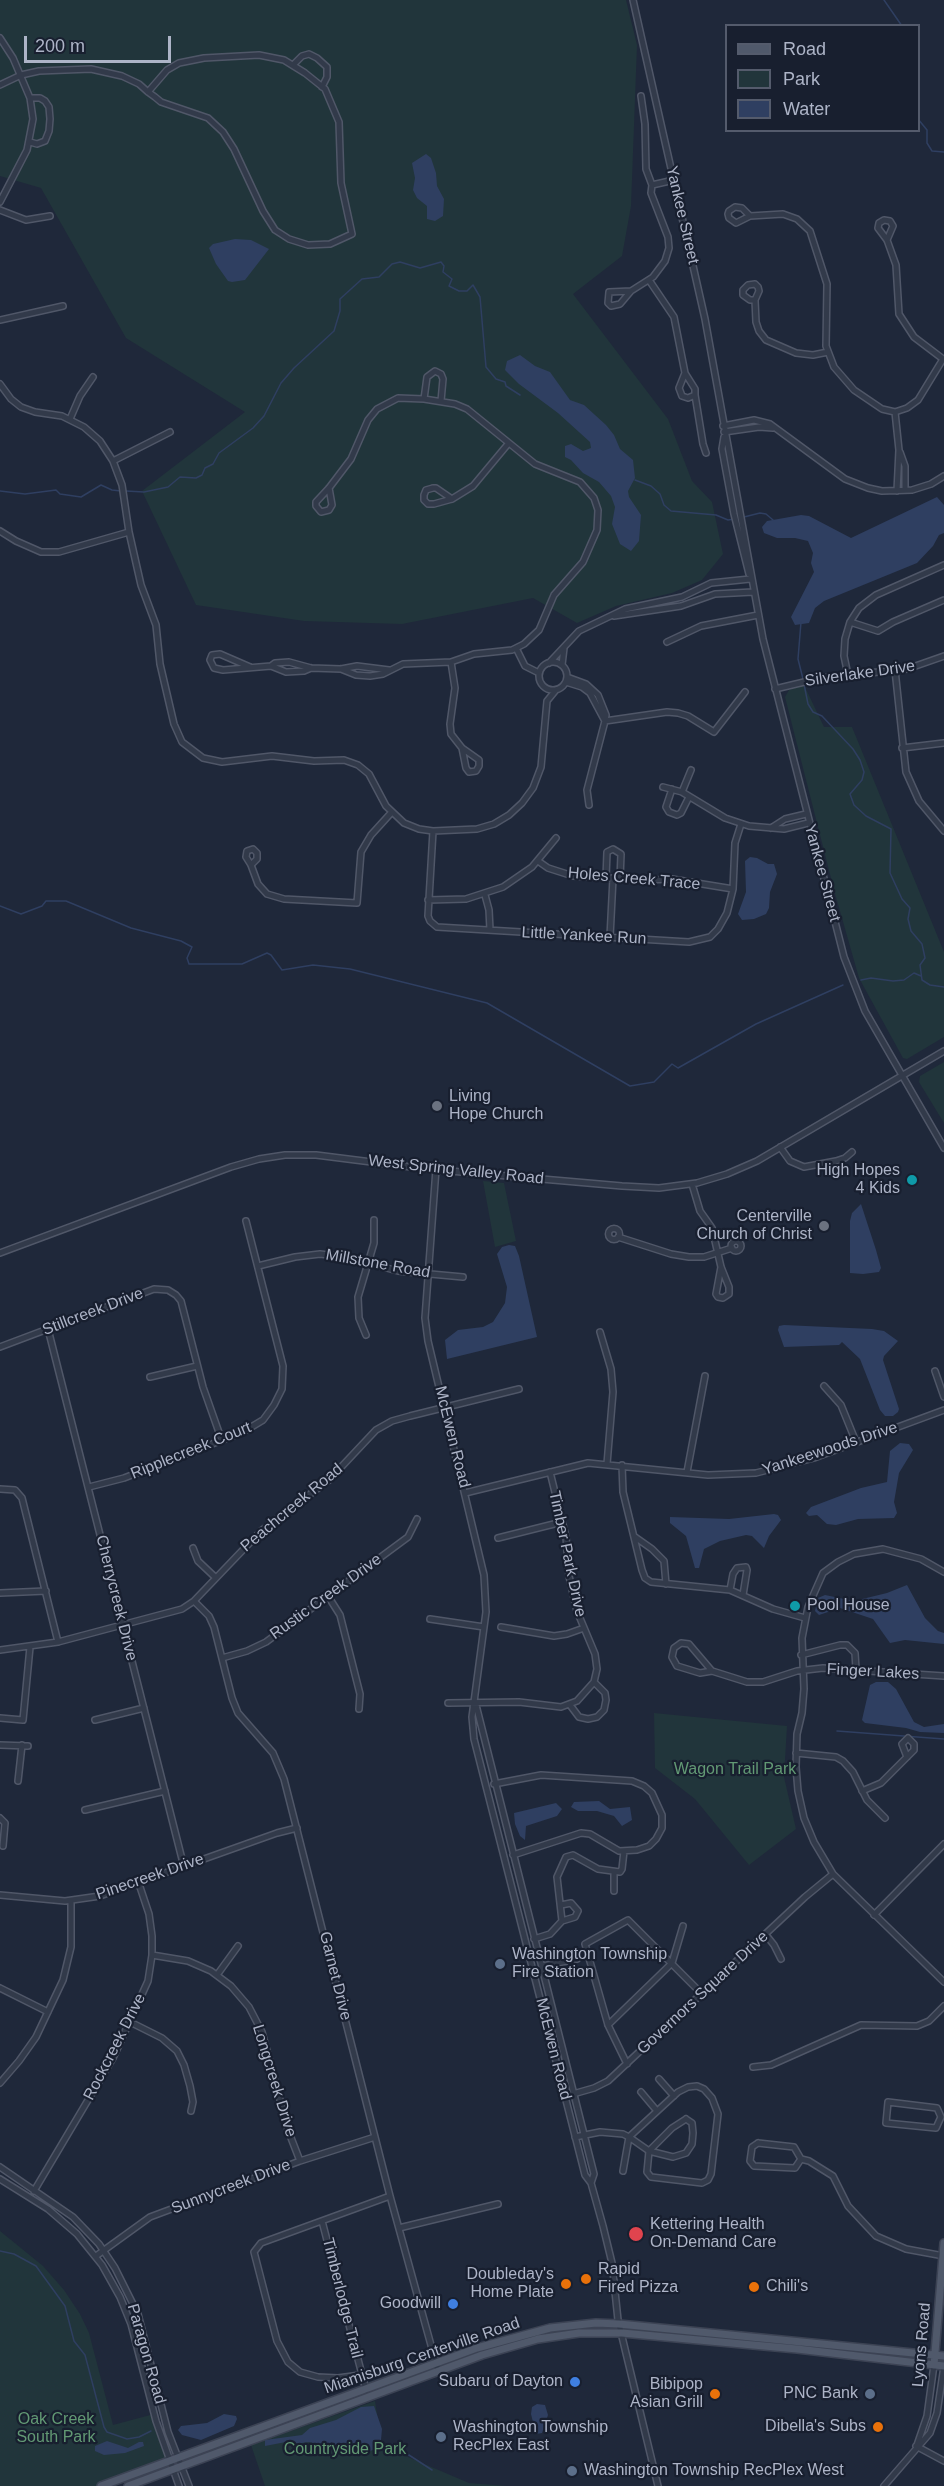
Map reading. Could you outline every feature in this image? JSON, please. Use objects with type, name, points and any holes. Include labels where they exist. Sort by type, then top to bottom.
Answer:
[{"type":"main road","name":"Lyons Road","points":[[934,2365],[944,2243]]},
{"type":"main road","name":"Miamisburg Centerville Road","points":[[128,2486],[173,2469],[180,2462],[279,2420],[477,2348],[544,2329],[596,2323],[619,2324],[944,2355]]},
{"type":"main road","name":"Miamisburg Centerville Road","points":[[101,2486],[170,2461],[180,2462],[282,2429],[438,2371],[538,2339],[579,2333],[622,2333],[944,2365]]},
{"type":"main road","points":[[279,2420],[282,2429]]},
{"type":"street","name":"Yankee Street","points":[[633,0],[705,319],[744,563],[750,579],[808,824],[851,980],[865,1011],[944,1148]]},
{"type":"street","points":[[0,38],[21,75],[30,98],[33,119],[30,142],[0,202]]},
{"type":"street","points":[[293,65],[302,56],[309,54],[317,58],[327,67],[327,77],[322,87]]},
{"type":"street","points":[[0,85],[21,75],[39,71],[91,69],[122,76],[161,102],[208,118],[223,132],[275,230],[289,239],[308,245],[330,244],[352,234],[341,183],[339,122],[333,105],[322,87],[293,65],[284,60],[259,55],[204,58],[179,63],[167,70],[148,92]]},
{"type":"street","points":[[631,291],[649,280],[665,261],[669,242],[651,193],[652,185],[646,168],[645,124],[641,96]]},
{"type":"street","points":[[30,98],[37,97],[45,101],[49,107],[50,119],[50,131],[45,141],[37,144],[30,142]]},
{"type":"street","points":[[652,185],[674,180]]},
{"type":"street","points":[[0,210],[26,220],[50,216]]},
{"type":"street","points":[[750,216],[788,215],[802,222],[810,231],[827,284],[825,331],[828,352],[834,367],[849,386],[882,409],[895,412],[914,404],[943,359],[914,337],[903,323],[897,307],[897,272],[887,240]]},
{"type":"street","points":[[649,280],[674,317],[685,373],[694,385],[706,453]]},
{"type":"street","points":[[755,300],[756,326],[766,340],[796,353],[813,355],[828,352]]},
{"type":"street","points":[[0,320],[63,306]]},
{"type":"street","points":[[424,399],[427,377],[435,371],[441,374],[443,379],[441,401]]},
{"type":"street","points":[[685,373],[679,388],[682,396],[688,398],[696,406]]},
{"type":"street","points":[[70,419],[83,390],[93,377]]},
{"type":"street","points":[[0,384],[11,399],[21,407],[70,419],[84,427],[100,441],[113,461],[124,496],[129,532],[141,585],[156,625],[160,664],[174,724],[182,741],[196,754],[216,762],[272,756],[304,761],[352,762],[369,774],[391,813],[411,826],[433,831],[466,831],[486,827],[502,820],[522,804],[533,788],[541,767],[548,701],[539,673],[579,631],[632,607],[682,597],[711,583],[750,579]]},
{"type":"street","points":[[688,398],[695,395]]},
{"type":"street","points":[[250,667],[220,654],[212,656],[210,660],[214,668],[218,669],[271,666],[275,663],[289,662],[310,668],[341,669],[357,666],[391,670],[411,663],[451,662],[474,654],[516,648],[536,635],[558,590],[583,562],[597,530],[598,510],[594,498],[580,482],[535,464],[467,409],[441,401],[398,399],[377,409],[368,420],[351,459],[329,488]]},
{"type":"street","points":[[895,412],[899,450],[897,491]]},
{"type":"street","points":[[724,429],[754,420],[770,424],[852,482],[868,488],[897,491],[920,489],[944,476]]},
{"type":"street","points":[[113,461],[170,432]]},
{"type":"street","points":[[452,499],[436,488],[430,488],[424,495],[425,502],[431,505],[452,499],[466,493],[508,444]]},
{"type":"street","points":[[899,450],[905,466],[905,490]]},
{"type":"street","points":[[0,531],[41,552],[59,552],[129,532]]},
{"type":"street","points":[[848,675],[844,648],[850,622],[859,608],[870,598],[944,565]]},
{"type":"street","points":[[613,616],[681,606],[715,594],[753,592]]},
{"type":"street","points":[[850,622],[878,631],[944,600]]},
{"type":"street","points":[[667,642],[701,626],[758,615]]},
{"type":"street","points":[[516,648],[525,666],[539,673]]},
{"type":"street","points":[[564,648],[562,665],[566,680]]},
{"type":"street","name":"Silverlake Drive","points":[[775,689],[808,681],[917,667],[944,656]]},
{"type":"street","points":[[451,662],[455,688],[450,729],[462,748]]},
{"type":"street","points":[[549,663],[562,665]]},
{"type":"street","points":[[895,670],[906,772],[924,809],[944,831]]},
{"type":"street","points":[[548,701],[566,680]]},
{"type":"street","points":[[566,680],[590,693],[605,721],[587,790],[589,805]]},
{"type":"street","points":[[542,686],[549,690],[556,690]]},
{"type":"street","points":[[605,721],[678,712],[700,722],[714,732],[745,692]]},
{"type":"street","points":[[902,748],[944,743]]},
{"type":"street","points":[[681,792],[691,770]]},
{"type":"street","points":[[663,787],[681,792],[725,818],[741,824],[784,830],[808,824]]},
{"type":"street","points":[[672,789],[666,807],[669,812],[677,815],[681,813],[689,797]]},
{"type":"street","points":[[251,865],[258,884],[267,894],[284,899],[357,903],[361,852],[371,835],[391,813]]},
{"type":"street","points":[[771,828],[785,819],[806,814]]},
{"type":"street","name":"Little Yankee Run","points":[[433,831],[428,918],[437,927],[689,942],[705,939],[715,933],[723,921],[733,889],[734,850],[741,824]]},
{"type":"street","points":[[428,900],[458,900],[485,895],[512,882],[538,861],[556,838]]},
{"type":"street","points":[[606,878],[607,852],[613,849],[621,854],[610,937]]},
{"type":"street","name":"Holes Creek Trace","points":[[538,861],[564,874],[606,878],[672,879],[733,889]]},
{"type":"street","points":[[485,895],[489,910],[490,930]]},
{"type":"street","name":"West Spring Valley Road","points":[[0,1253],[231,1167],[285,1155],[316,1155],[436,1169],[622,1186],[659,1188],[692,1184],[745,1167],[944,1051]]},
{"type":"street","points":[[780,1147],[790,1161],[804,1167],[845,1158],[852,1152]]},
{"type":"street","name":"McEwen Road","points":[[436,1169],[427,1273],[426,1329],[484,1575],[486,1600],[472,1718],[474,1739],[585,2175],[591,2183],[612,2263],[619,2324],[658,2486]]},
{"type":"street","points":[[692,1184],[700,1211],[712,1228],[729,1290],[729,1294],[723,1298],[716,1294],[721,1267]]},
{"type":"street","points":[[366,1335],[360,1324],[357,1307],[375,1236],[374,1220]]},
{"type":"street","name":"Ripplecreek Court","points":[[89,1487],[124,1478],[243,1432],[262,1420],[274,1405],[282,1389],[283,1366],[246,1221]]},
{"type":"street","points":[[618,1237],[670,1254],[704,1257],[732,1248]]},
{"type":"street","name":"Millstone Road","points":[[258,1266],[295,1257],[320,1254],[345,1257],[398,1271],[463,1277]]},
{"type":"street","name":"Stillcreek Drive","points":[[0,1347],[154,1289],[163,1288],[172,1292],[181,1301],[197,1366],[222,1441]]},
{"type":"street","name":"Cherrycreek Drive","points":[[48,1329],[184,1867]]},
{"type":"street","points":[[600,1332],[611,1369],[614,1392],[607,1464]]},
{"type":"street","points":[[150,1377],[197,1366]]},
{"type":"street","points":[[935,1371],[944,1397]]},
{"type":"street","points":[[687,1472],[705,1376]]},
{"type":"street","points":[[824,1386],[841,1405],[856,1442]]},
{"type":"street","name":"Peachcreek Road","points":[[0,1650],[58,1642],[175,1612],[194,1601],[261,1531],[329,1480],[376,1430],[392,1421],[519,1389]]},
{"type":"street","name":"Yankeewoods Drive","points":[[465,1493],[588,1463],[722,1475],[756,1473],[789,1466],[944,1410]]},
{"type":"street","points":[[622,1466],[622,1486],[645,1578],[651,1582],[730,1590],[773,1610],[805,1618]]},
{"type":"street","name":"Timber Park Drive","points":[[550,1472],[562,1522],[569,1576],[584,1628],[597,1661],[594,1682]]},
{"type":"street","points":[[0,1489],[15,1490],[22,1498],[58,1642]]},
{"type":"street","name":"Rustic Creek Drive","points":[[222,1658],[262,1644],[408,1537],[417,1520]]},
{"type":"street","points":[[498,1538],[562,1522]]},
{"type":"street","points":[[634,1537],[652,1549],[663,1561],[666,1584]]},
{"type":"street","points":[[193,1548],[198,1561],[216,1578]]},
{"type":"street","points":[[944,1572],[921,1559],[897,1551],[873,1549],[854,1554],[838,1562],[824,1573],[811,1597],[805,1618],[801,1655],[802,1713],[796,1752],[798,1791],[804,1818],[814,1842],[833,1874],[944,1982]]},
{"type":"street","points":[[730,1590],[733,1574],[737,1568],[746,1567],[743,1595]]},
{"type":"street","points":[[0,1593],[46,1591]]},
{"type":"street","points":[[328,1596],[340,1616],[360,1694],[359,1709]]},
{"type":"street","name":"Garnet Drive","points":[[194,1601],[212,1621],[238,1713],[273,1753],[281,1770],[390,2196],[438,2371]]},
{"type":"street","points":[[430,1619],[484,1628]]},
{"type":"street","points":[[501,1627],[554,1636],[584,1628]]},
{"type":"street","name":"Finger Lakes","points":[[712,1671],[700,1673],[677,1666],[672,1657],[674,1648],[681,1643],[689,1644],[712,1671],[739,1681],[755,1683],[802,1670],[829,1668],[944,1676]]},
{"type":"street","points":[[801,1655],[844,1645],[850,1647],[855,1653],[856,1669]]},
{"type":"street","points":[[0,1718],[23,1720],[30,1647]]},
{"type":"street","points":[[448,1702],[475,1704],[519,1702],[552,1707],[570,1705],[583,1696],[594,1682],[605,1693],[604,1710],[597,1717],[588,1719],[579,1717],[570,1705]]},
{"type":"street","name":"McEwen Road","points":[[475,1704],[594,2174],[591,2183]]},
{"type":"street","points":[[95,1720],[144,1708]]},
{"type":"street","points":[[0,1745],[25,1745],[18,1781]]},
{"type":"street","points":[[796,1752],[836,1757],[843,1761],[853,1772],[867,1800],[885,1818]]},
{"type":"street","points":[[862,1791],[881,1783],[907,1757]]},
{"type":"street","points":[[487,1784],[496,1785],[542,1775],[632,1781],[644,1786],[652,1793],[659,1805],[663,1820],[662,1828],[649,1846],[624,1851],[614,1849],[590,1834],[581,1833],[513,1855]]},
{"type":"street","points":[[85,1810],[165,1791]]},
{"type":"street","points":[[0,1818],[5,1823],[3,1846]]},
{"type":"street","name":"Pinecreek Drive","points":[[0,1895],[71,1901],[100,1896],[297,1828]]},
{"type":"street","points":[[873,1915],[944,1845]]},
{"type":"street","points":[[562,1921],[556,1878],[568,1855],[598,1869],[614,1873],[622,1869],[624,1851]]},
{"type":"street","points":[[614,1873],[614,1891]]},
{"type":"street","name":"Governors Square Drive","points":[[565,2096],[601,2085],[627,2064],[805,1897],[833,1874]]},
{"type":"street","name":"Rockcreek Drive","points":[[29,2197],[113,2058],[148,1981],[152,1955],[151,1925],[139,1884]]},
{"type":"street","points":[[0,2083],[25,2054],[63,1980],[72,1936],[71,1901]]},
{"type":"street","points":[[526,1941],[550,1934],[562,1921],[573,1918],[578,1911],[571,1903],[561,1905]]},
{"type":"street","points":[[627,2064],[608,2025],[585,1944],[628,1920],[702,1994]]},
{"type":"street","points":[[608,2025],[672,1964],[683,1926]]},
{"type":"street","points":[[766,1935],[781,1959]]},
{"type":"street","points":[[217,1975],[238,1946]]},
{"type":"street","name":"Longcreek Drive","points":[[152,1955],[188,1961],[217,1975],[240,1996],[257,2022],[265,2042],[288,2130],[300,2161]]},
{"type":"street","points":[[542,1966],[577,1959]]},
{"type":"street","points":[[0,1988],[48,2012]]},
{"type":"street","points":[[753,2067],[771,2065],[861,2025],[918,2026],[929,2021],[944,2006]]},
{"type":"street","points":[[130,2022],[162,2038],[177,2051],[190,2086],[193,2102],[191,2111]]},
{"type":"street","points":[[659,2079],[674,2096]]},
{"type":"street","points":[[575,2137],[608,2132],[629,2137],[649,2151],[673,2157],[686,2153],[693,2138],[691,2121],[681,2121],[649,2151],[647,2172],[652,2178],[700,2183],[710,2177],[718,2114],[715,2103],[704,2089],[697,2086],[683,2089],[629,2137],[623,2170]]},
{"type":"street","points":[[641,2092],[657,2111]]},
{"type":"street","points":[[888,2102],[937,2108],[943,2117],[936,2128],[886,2123],[888,2102]]},
{"type":"street","name":"Sunnycreek Drive","points":[[96,2256],[150,2217],[300,2161],[375,2137]]},
{"type":"street","points":[[801,2159],[795,2168],[754,2166],[750,2161],[752,2147],[758,2143],[794,2147],[801,2159],[809,2161],[833,2176],[848,2206],[876,2236],[906,2249],[943,2256]]},
{"type":"street","name":"Paragon Road","points":[[0,2168],[73,2217],[103,2250],[115,2268],[138,2314],[168,2432],[189,2486]]},
{"type":"street","name":"Paragon Road","points":[[0,2179],[48,2209],[69,2227],[96,2256],[120,2297],[131,2324],[156,2421],[179,2486]]},
{"type":"street","name":"Timberlodge Trail","points":[[360,2375],[338,2378],[318,2377],[300,2372],[288,2362],[277,2341],[254,2254],[255,2248],[261,2243],[390,2196]]},
{"type":"street","points":[[399,2228],[498,2204]]},
{"type":"street","name":"Timberlodge Trail","points":[[322,2221],[360,2375],[369,2397]]},
{"type":"street","name":"Lyons Road","points":[[884,2486],[904,2465],[916,2446],[929,2408],[934,2365]]},
{"type":"street","name":"Lyons Road","points":[[916,2446],[930,2433],[937,2413],[944,2365]]},
{"type":"street","points":[[916,2446],[944,2461]]},
{"type":"green space","points":[[0,0],[626,0],[637,45],[631,206],[622,256],[573,294],[668,419],[692,481],[712,502],[723,554],[702,580],[672,593],[616,606],[577,623],[533,598],[402,624],[304,621],[196,605],[142,491],[245,412],[126,338],[41,188],[0,176]]},
{"type":"green space","points":[[804,685],[824,727],[852,727],[944,952],[944,1037],[907,1059],[903,1058],[859,978],[834,890],[785,697],[789,690]]},
{"type":"green space","points":[[944,1062],[944,1123],[919,1082],[920,1076]]},
{"type":"green space","points":[[483,1181],[504,1183],[516,1241],[495,1247]]},
{"type":"green space","name":"Wagon Trail Park","points":[[654,1713],[787,1726],[784,1777],[796,1829],[749,1865],[695,1799],[655,1768]]},
{"type":"green space","name":"Oak Creek South Park","points":[[0,2231],[43,2266],[64,2290],[80,2314],[89,2333],[113,2425],[154,2414],[170,2461],[101,2486],[0,2486]]},
{"type":"green space","name":"Countryside Park","points":[[375,2401],[382,2446],[469,2483],[507,2486],[265,2486],[251,2445]]},
{"type":"water","points":[[426,154],[431,158],[437,186],[444,199],[443,216],[435,221],[427,219],[427,206],[417,198],[413,190],[415,178],[412,163]]},
{"type":"water","points":[[235,239],[251,240],[269,249],[245,280],[232,282],[228,281],[216,264],[209,248],[213,244]]},
{"type":"water","points":[[520,355],[535,366],[550,372],[570,400],[584,405],[606,425],[614,435],[620,449],[633,460],[635,478],[628,491],[629,497],[641,515],[639,541],[631,551],[620,544],[612,524],[615,507],[611,496],[599,482],[583,473],[565,457],[565,446],[571,444],[583,451],[591,448],[590,442],[505,370],[507,361]]},
{"type":"water","points":[[937,497],[944,505],[944,533],[939,535],[933,546],[917,563],[824,601],[815,608],[809,623],[795,625],[791,617],[814,572],[811,563],[813,553],[808,541],[777,538],[764,533],[762,527],[767,521],[801,515],[809,516],[851,538]]},
{"type":"water","points":[[750,857],[774,864],[777,874],[770,892],[769,908],[766,914],[754,919],[742,920],[738,914],[746,892],[745,861]]},
{"type":"water","points":[[861,1204],[881,1268],[879,1272],[850,1273],[850,1221],[852,1213]]},
{"type":"water","points":[[515,1246],[519,1256],[537,1337],[447,1359],[445,1340],[458,1330],[483,1327],[493,1322],[505,1303],[507,1287],[497,1254],[502,1247]]},
{"type":"water","points":[[779,1326],[872,1329],[884,1331],[898,1341],[883,1360],[898,1412],[893,1416],[885,1416],[880,1410],[860,1359],[842,1342],[839,1345],[784,1347],[778,1330]]},
{"type":"water","points":[[900,1443],[909,1444],[913,1450],[899,1473],[894,1502],[897,1513],[894,1518],[858,1519],[836,1525],[827,1524],[817,1515],[809,1516],[806,1513],[811,1507],[861,1488],[887,1482],[890,1451]]},
{"type":"water","points":[[778,1515],[781,1520],[769,1536],[764,1548],[752,1536],[746,1535],[720,1541],[704,1549],[699,1568],[695,1568],[686,1536],[670,1523],[670,1517],[729,1519]]},
{"type":"water","points":[[907,1585],[925,1618],[938,1631],[944,1633],[944,1644],[905,1640],[890,1643],[873,1619],[840,1608],[819,1615],[815,1611],[818,1598],[825,1595],[854,1601],[887,1593]]},
{"type":"water","points":[[876,1682],[888,1682],[896,1689],[914,1722],[924,1727],[944,1724],[944,1733],[920,1732],[865,1723],[862,1720],[870,1685]]},
{"type":"water","points":[[599,1801],[610,1809],[630,1807],[632,1820],[622,1826],[614,1816],[597,1811],[578,1811],[571,1807],[574,1802]]},
{"type":"water","points":[[556,1803],[562,1809],[557,1816],[526,1826],[525,1840],[520,1836],[515,1824],[514,1813]]},
{"type":"water","points":[[537,2404],[545,2405],[548,2415],[542,2433],[536,2434],[531,2414],[532,2407]]},
{"type":"water","points":[[374,2406],[382,2429],[381,2440],[375,2449],[368,2452],[346,2451],[309,2442],[294,2444],[291,2441],[265,2446],[265,2440],[302,2435],[310,2428],[336,2420],[361,2407]]},
{"type":"water","points":[[224,2414],[236,2416],[234,2426],[201,2440],[182,2435],[178,2430],[181,2426],[207,2423]]},
{"type":"water","points":[[107,2441],[128,2448],[139,2442],[143,2442],[144,2446],[125,2453],[104,2455],[95,2451],[95,2446]]},
{"type":"waterway","points":[[884,0],[901,24]]},
{"type":"waterway","points":[[920,121],[927,130],[927,143],[932,151],[944,152]]},
{"type":"waterway","points":[[126,491],[144,492],[168,487],[180,477],[196,478],[202,475],[205,468],[213,464],[219,453],[253,428],[264,416],[281,383],[334,331],[340,311],[340,299],[362,279],[379,277],[392,264],[400,262],[420,268],[441,262],[444,266],[443,272],[452,279],[449,286],[459,291],[467,291],[473,285],[480,297],[486,367],[496,379],[505,382],[506,386],[520,395]]},
{"type":"waterway","points":[[635,480],[651,486],[660,494],[664,505],[671,511],[734,519]]},
{"type":"waterway","points":[[0,491],[25,494],[56,490],[60,494],[81,497],[101,485],[121,491]]},
{"type":"waterway","points":[[744,517],[760,513],[766,514],[773,520]]},
{"type":"waterway","points":[[801,622],[798,659],[803,679]]},
{"type":"waterway","points":[[804,684],[808,704],[813,712],[822,716],[853,749],[860,760],[864,772],[862,780],[850,794],[854,805],[866,816],[891,829],[890,873],[902,899],[910,908],[908,919],[911,931],[922,944],[925,958],[920,965],[922,980],[930,985],[944,987]]},
{"type":"waterway","points":[[0,906],[21,914],[42,906],[46,901],[66,901],[131,928],[181,941],[192,947],[187,958],[189,964],[242,964],[267,953],[282,970],[313,965],[350,969],[487,1003],[630,1086],[654,1082],[672,1064],[678,1068],[756,1024],[843,985]]},
{"type":"waterway","points":[[861,980],[871,978],[904,980],[914,973],[921,976]]},
{"type":"waterway","points":[[837,1731],[944,1739]]},
{"type":"waterway","points":[[0,2251],[14,2254],[36,2266],[65,2306],[74,2341],[85,2355],[107,2432],[127,2439],[139,2437],[151,2431]]},
{"type":"waterway","points":[[392,2444],[432,2470]]},
{"type":"place","name":"Living Hope Church","points":[[437,1106]]},
{"type":"place","name":"High Hopes 4 Kids","points":[[912,1180]]},
{"type":"place","name":"Centerville Church of Christ","points":[[824,1226]]},
{"type":"place","name":"Pool House","points":[[795,1606]]},
{"type":"place","name":"Washington Township Fire Station","points":[[500,1964]]},
{"type":"place","name":"Kettering Health On-Demand Care","points":[[636,2234]]},
{"type":"place","name":"Rapid Fired Pizza","points":[[586,2279]]},
{"type":"place","name":"Doubleday's Home Plate","points":[[566,2284]]},
{"type":"place","name":"Chili's","points":[[754,2287]]},
{"type":"place","name":"Goodwill","points":[[453,2304]]},
{"type":"place","name":"Subaru of Dayton","points":[[575,2382]]},
{"type":"place","name":"Bibipop Asian Grill","points":[[715,2394]]},
{"type":"place","name":"PNC Bank","points":[[870,2394]]},
{"type":"place","name":"Dibella's Subs","points":[[878,2427]]},
{"type":"place","name":"Washington Township RecPlex East","points":[[441,2437]]},
{"type":"place","name":"Washington Township RecPlex West","points":[[572,2471]]}]
